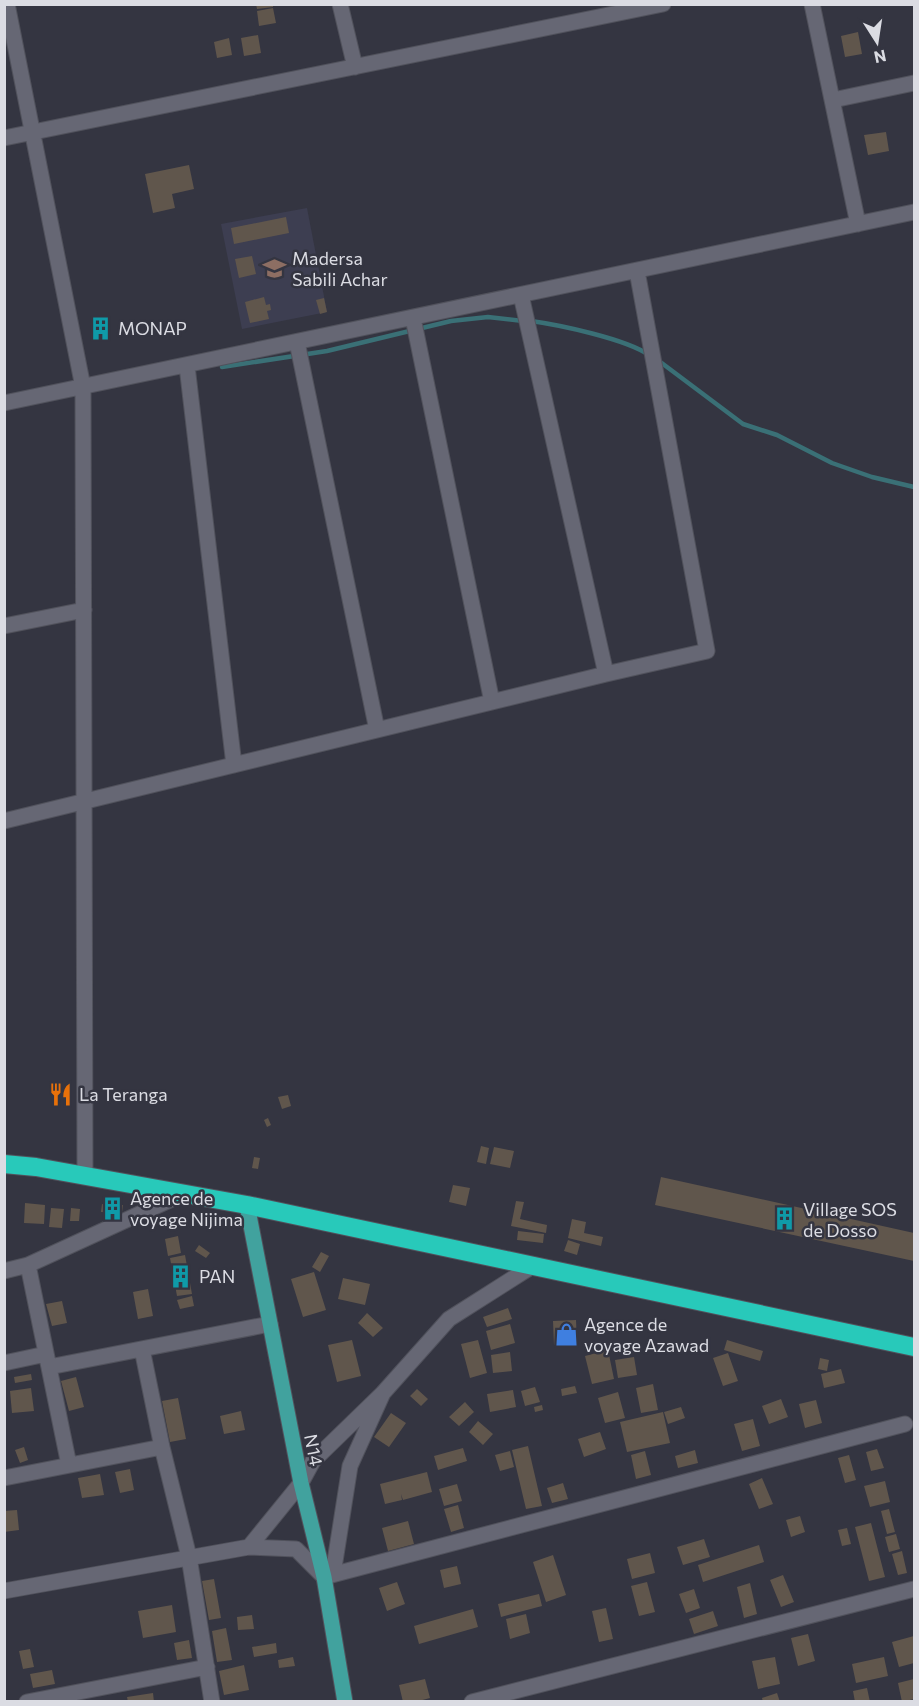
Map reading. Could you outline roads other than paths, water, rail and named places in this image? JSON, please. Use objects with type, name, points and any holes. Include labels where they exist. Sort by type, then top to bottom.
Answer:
[{"type":"highway","points":[[4,1164],[247,1205],[915,1347]]},
{"type":"main road","name":"N14","points":[[247,1205],[301,1483],[329,1576],[345,1701]]},
{"type":"street","points":[[7,4],[83,387],[85,1176]]},
{"type":"street","points":[[340,4],[355,67]]},
{"type":"street","points":[[4,138],[663,4]]},
{"type":"street","points":[[812,4],[858,224]]},
{"type":"street","points":[[833,100],[915,83]]},
{"type":"street","points":[[4,403],[915,212]]},
{"type":"street","points":[[4,821],[707,651],[637,271]]},
{"type":"street","points":[[521,295],[606,674]]},
{"type":"street","points":[[412,318],[492,702]]},
{"type":"street","points":[[297,342],[377,730]]},
{"type":"street","points":[[187,366],[234,765]]},
{"type":"street","points":[[4,626],[84,610]]},
{"type":"street","points":[[4,1271],[28,1265],[185,1193]]},
{"type":"street","points":[[28,1265],[69,1465]]},
{"type":"street","points":[[249,1547],[301,1483],[314,1461],[383,1393],[448,1319],[534,1265]]},
{"type":"street","points":[[4,1363],[47,1361],[142,1349],[270,1324]]},
{"type":"street","points":[[142,1349],[162,1447],[189,1557],[212,1701]]},
{"type":"street","points":[[329,1576],[350,1466],[383,1393]]},
{"type":"street","points":[[329,1576],[905,1424]]},
{"type":"street","points":[[4,1478],[162,1447]]},
{"type":"street","points":[[4,1591],[249,1547],[296,1549],[329,1576]]},
{"type":"street","points":[[472,1701],[915,1589]]},
{"type":"street","points":[[27,1701],[109,1694],[207,1667]]},
{"type":"waterway","points":[[222,367],[327,351],[451,321],[488,317],[523,321]]},
{"type":"waterway","points":[[531,321],[609,338],[649,355]]},
{"type":"waterway","points":[[659,361],[743,424],[777,435],[832,463],[872,477],[914,487]]},
{"type":"place","name":"Madersa Sabili Achar","points":[[274,268]]},
{"type":"place","name":"MONAP","points":[[100,328]]},
{"type":"place","name":"La Teranga","points":[[61,1094]]},
{"type":"place","name":"Agence de voyage Nijima","points":[[112,1208]]},
{"type":"place","name":"Village SOS de Dosso","points":[[785,1219]]},
{"type":"place","name":"PAN","points":[[181,1276]]},
{"type":"place","name":"Agence de voyage Azawad","points":[[566,1334]]}]
